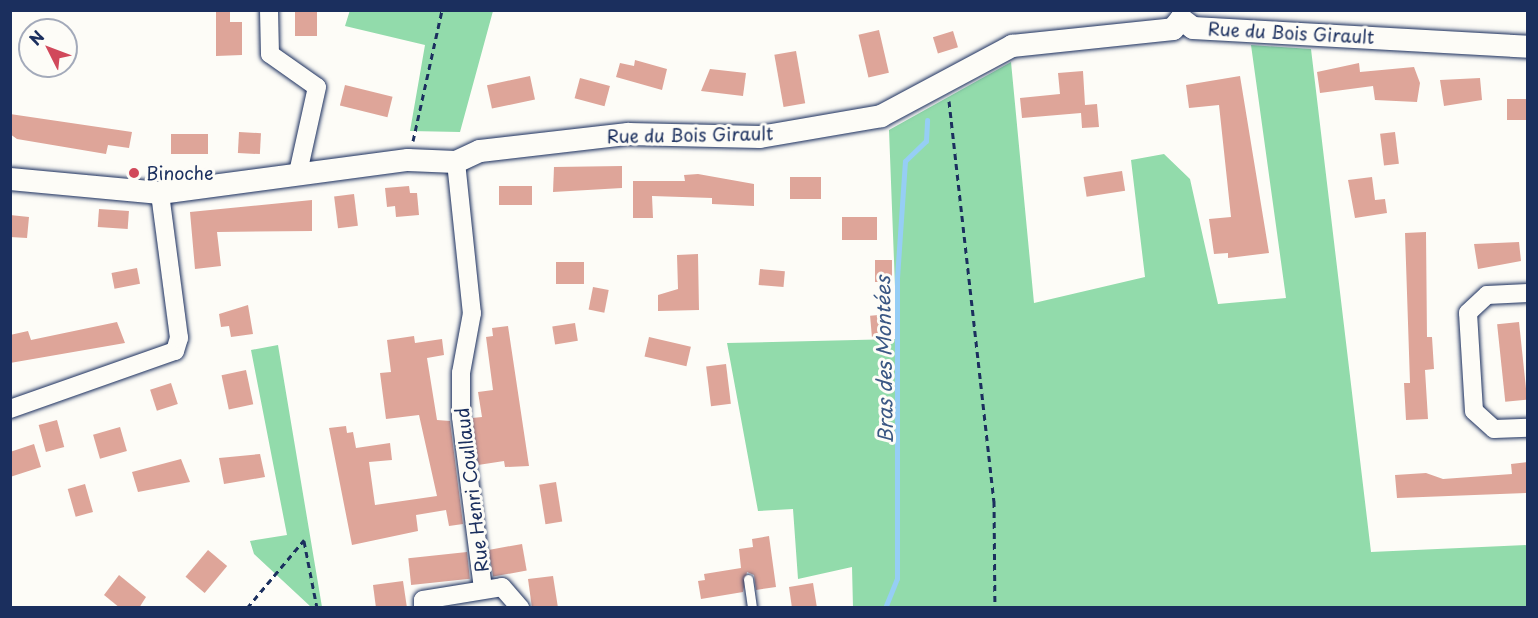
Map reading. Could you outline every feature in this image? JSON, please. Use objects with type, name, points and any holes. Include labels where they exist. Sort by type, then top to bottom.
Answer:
[{"type":"street","points":[[269,10],[270,54],[317,87],[298,173]]},
{"type":"street","name":"Rue du Bois Girault","points":[[10,179],[160,193],[408,160],[456,162],[480,151],[617,135],[760,137],[881,116],[1012,46],[1173,29],[1181,15],[1192,28],[1527,47]]},
{"type":"street","name":"Rue Henri Coullaud","points":[[456,162],[472,313],[461,417],[483,589]]},
{"type":"street","points":[[10,409],[175,351],[179,338],[160,193]]},
{"type":"street","points":[[1527,293],[1487,295],[1468,313],[1474,411],[1494,429],[1527,428]]},
{"type":"street","points":[[423,608],[423,600],[502,587],[520,608]]},
{"type":"lane","points":[[748,579],[752,608]]},
{"type":"path","points":[[408,160],[442,10]]},
{"type":"path","points":[[947,81],[994,501],[995,608]]},
{"type":"path","points":[[247,608],[304,540],[317,608]]},
{"type":"green space","points":[[350,10],[493,11],[460,132],[410,131],[425,45],[345,26]]},
{"type":"green space","points":[[1251,45],[1311,49],[1371,552],[1527,545],[1527,607],[853,608],[852,567],[798,579],[793,509],[758,511],[727,343],[897,339],[889,130],[1011,62],[1034,303],[1145,277],[1131,160],[1164,154],[1190,179],[1218,304],[1286,298]]},
{"type":"green space","points":[[278,345],[322,607],[311,607],[254,554],[250,541],[287,535],[251,350]]},
{"type":"building","points":[[216,10],[230,10],[230,22],[242,22],[242,55],[216,56]]},
{"type":"building","points":[[295,10],[317,10],[317,36],[295,36]]},
{"type":"building","points":[[879,30],[889,73],[868,78],[859,35]]},
{"type":"building","points":[[953,31],[958,47],[938,53],[933,37]]},
{"type":"building","points":[[796,51],[805,103],[784,107],[774,55]]},
{"type":"building","points":[[635,60],[667,69],[662,90],[616,77],[620,63],[634,66]]},
{"type":"building","points":[[1359,63],[1360,72],[1414,67],[1420,83],[1417,102],[1375,100],[1373,86],[1320,93],[1317,72]]},
{"type":"building","points":[[710,69],[746,73],[743,96],[701,91]]},
{"type":"building","points":[[1083,71],[1085,105],[1097,104],[1099,127],[1082,128],[1081,113],[1022,118],[1020,98],[1060,94],[1058,73]]},
{"type":"building","points":[[530,76],[535,99],[492,109],[487,85]]},
{"type":"building","points":[[1240,76],[1269,253],[1228,258],[1228,253],[1214,254],[1209,219],[1231,217],[1219,105],[1189,108],[1186,85]]},
{"type":"building","points":[[580,78],[610,86],[605,106],[575,98]]},
{"type":"building","points":[[1480,78],[1482,100],[1444,106],[1440,80]]},
{"type":"building","points":[[345,85],[393,97],[387,117],[340,105]]},
{"type":"building","points":[[1507,99],[1527,99],[1527,120],[1507,120]]},
{"type":"building","points":[[10,114],[132,132],[129,148],[108,145],[106,154],[17,139],[10,134]]},
{"type":"building","points":[[239,132],[261,133],[260,154],[238,153]]},
{"type":"building","points":[[1395,132],[1399,164],[1384,166],[1380,134]]},
{"type":"building","points":[[171,134],[208,134],[208,154],[171,154]]},
{"type":"building","points":[[622,166],[622,188],[553,192],[554,167]]},
{"type":"building","points":[[1122,171],[1125,191],[1087,197],[1083,177]]},
{"type":"building","points":[[698,174],[754,184],[754,206],[712,204],[712,198],[652,196],[653,218],[633,218],[633,181],[685,181],[684,175]]},
{"type":"building","points":[[790,177],[821,177],[821,199],[790,199]]},
{"type":"building","points":[[1372,177],[1375,200],[1385,199],[1387,213],[1355,218],[1348,180]]},
{"type":"building","points":[[409,186],[410,193],[417,193],[419,215],[396,217],[395,206],[387,207],[385,188]]},
{"type":"building","points":[[499,186],[532,186],[532,205],[499,205]]},
{"type":"building","points":[[354,194],[358,226],[338,228],[334,196]]},
{"type":"building","points":[[312,200],[312,231],[217,232],[221,266],[195,269],[190,212]]},
{"type":"building","points":[[99,209],[129,211],[128,229],[98,227]]},
{"type":"building","points":[[10,215],[29,217],[27,238],[10,237]]},
{"type":"building","points":[[842,217],[877,217],[877,240],[842,240]]},
{"type":"building","points":[[1426,232],[1427,337],[1432,337],[1434,369],[1425,370],[1428,419],[1406,420],[1404,383],[1410,383],[1405,233]]},
{"type":"building","points":[[1519,242],[1521,261],[1478,269],[1474,244]]},
{"type":"building","points":[[698,254],[699,310],[658,311],[658,295],[678,289],[677,255]]},
{"type":"building","points":[[875,260],[892,260],[892,282],[875,282]]},
{"type":"building","points":[[556,262],[584,262],[584,284],[556,284]]},
{"type":"building","points":[[137,268],[140,284],[115,289],[111,273]]},
{"type":"building","points":[[760,269],[785,271],[784,287],[759,285]]},
{"type":"building","points":[[593,287],[609,290],[604,313],[589,310]]},
{"type":"building","points":[[248,305],[253,334],[231,337],[229,326],[221,327],[219,314]]},
{"type":"building","points":[[890,314],[892,335],[872,337],[870,316]]},
{"type":"building","points":[[117,322],[125,343],[10,363],[10,335],[28,331],[31,340]]},
{"type":"building","points":[[1519,322],[1527,400],[1505,402],[1497,324]]},
{"type":"building","points":[[575,323],[578,341],[555,344],[552,327]]},
{"type":"building","points":[[508,326],[529,466],[505,467],[504,461],[478,465],[472,418],[482,417],[478,392],[493,390],[486,337],[493,336],[492,328]]},
{"type":"building","points":[[414,336],[415,343],[442,339],[444,355],[427,358],[437,420],[450,421],[463,524],[449,526],[446,510],[416,515],[418,531],[352,545],[329,428],[346,426],[347,433],[353,432],[356,448],[390,443],[392,460],[369,462],[375,505],[437,496],[419,415],[386,419],[380,373],[391,372],[387,340]]},
{"type":"building","points":[[649,337],[691,347],[686,366],[645,356]]},
{"type":"building","points":[[726,364],[731,404],[711,406],[706,366]]},
{"type":"building","points":[[246,370],[253,404],[229,409],[222,375]]},
{"type":"building","points":[[171,383],[178,404],[157,411],[150,390]]},
{"type":"building","points":[[57,420],[64,447],[46,452],[39,425]]},
{"type":"building","points":[[120,427],[127,451],[100,459],[93,435]]},
{"type":"building","points":[[34,444],[41,467],[10,477],[10,452]]},
{"type":"building","points":[[260,454],[265,477],[224,484],[219,458]]},
{"type":"building","points":[[181,459],[190,482],[138,492],[132,472]]},
{"type":"building","points":[[1527,462],[1527,493],[1397,498],[1395,475],[1426,473],[1443,479],[1512,474],[1511,464]]},
{"type":"building","points":[[556,482],[562,522],[545,524],[539,485]]},
{"type":"building","points":[[85,484],[93,512],[76,517],[68,489]]},
{"type":"building","points":[[769,536],[776,587],[756,590],[754,575],[747,572],[743,592],[701,599],[698,581],[705,580],[704,574],[741,568],[739,549],[753,547],[752,539]]},
{"type":"building","points":[[522,544],[527,571],[493,576],[489,550]]},
{"type":"building","points":[[208,550],[227,566],[205,593],[186,577]]},
{"type":"building","points":[[467,552],[470,579],[411,585],[408,558]]},
{"type":"building","points":[[119,575],[146,597],[139,608],[120,608],[104,595]]},
{"type":"building","points":[[553,576],[558,608],[532,608],[528,579]]},
{"type":"building","points":[[403,581],[407,608],[376,608],[373,585]]},
{"type":"building","points":[[813,583],[817,608],[792,608],[789,587]]},
{"type":"waterway","name":"Bras des Montées","points":[[885,608],[897,578],[897,278],[905,161],[926,141],[927,120]]},
{"type":"place","name":"Binoche","points":[[134,173]]}]
